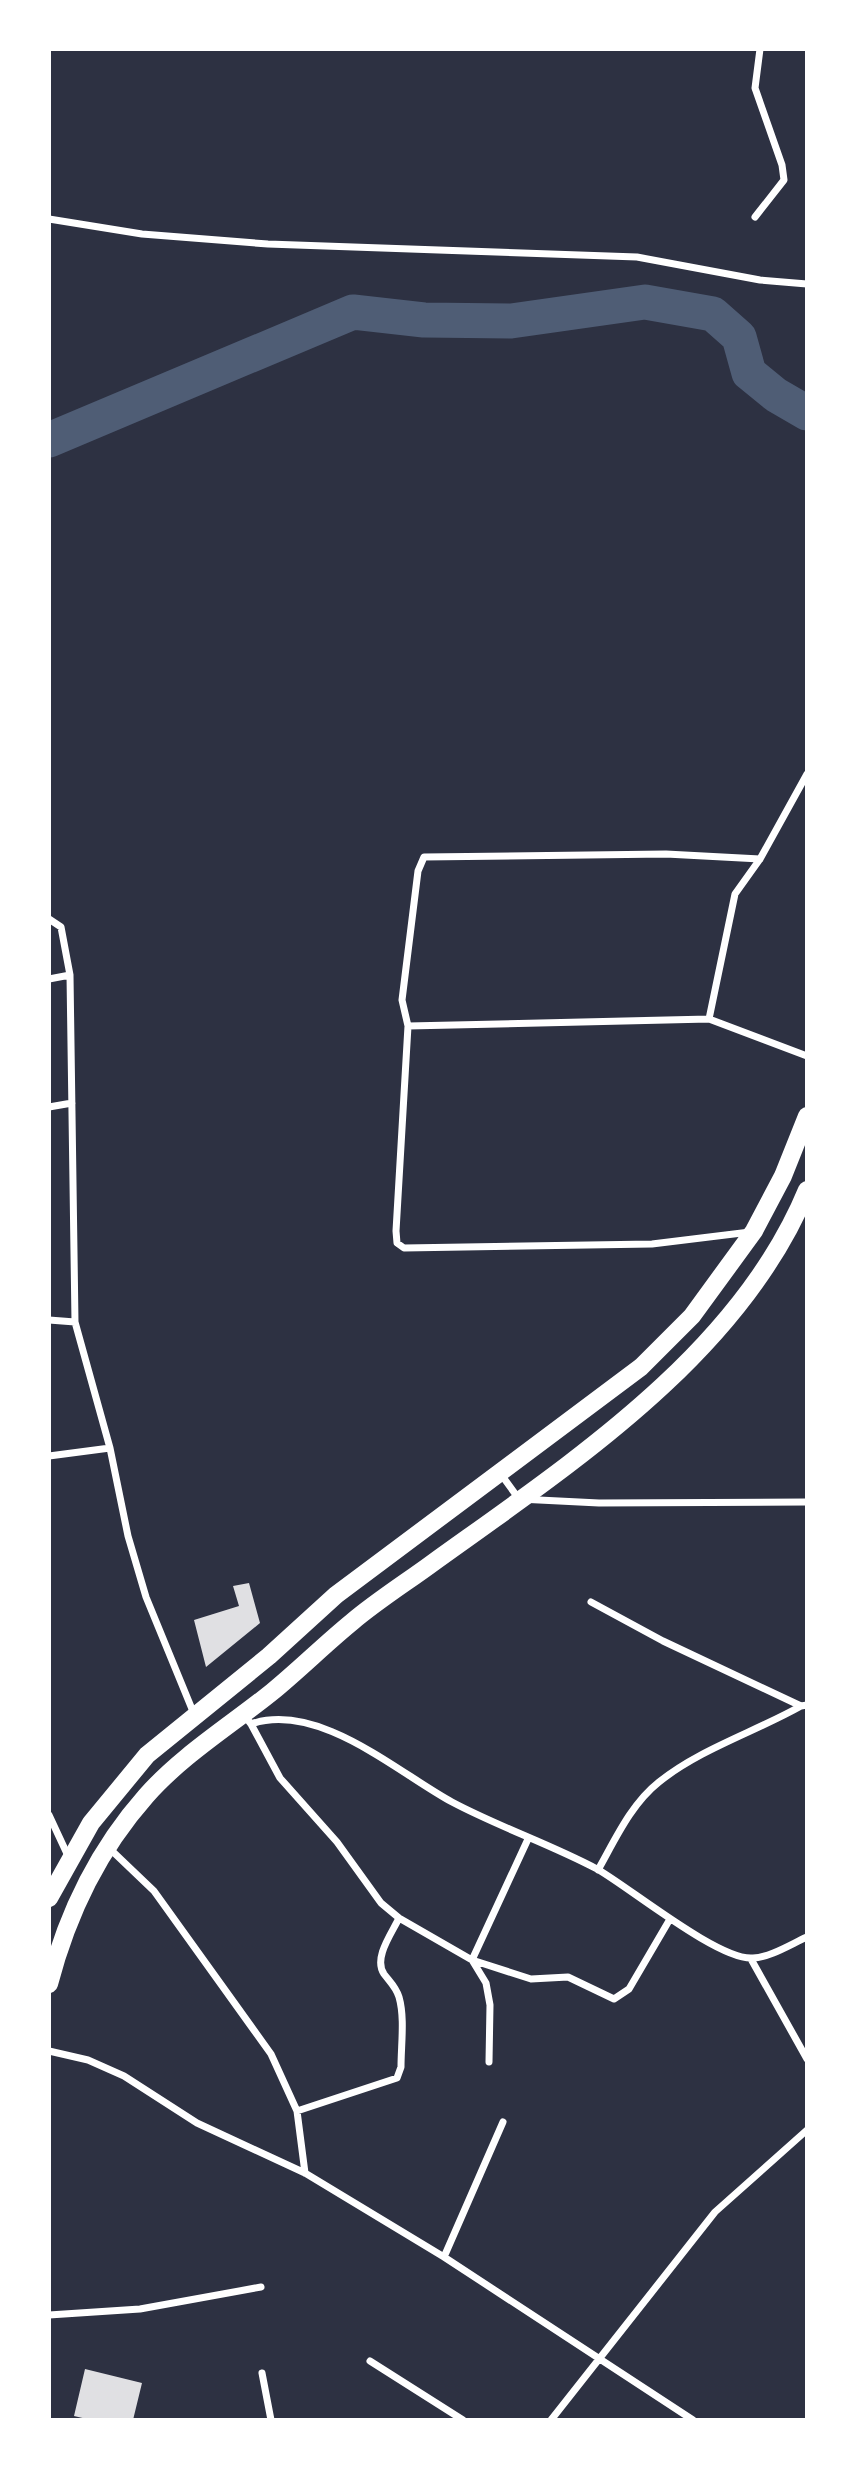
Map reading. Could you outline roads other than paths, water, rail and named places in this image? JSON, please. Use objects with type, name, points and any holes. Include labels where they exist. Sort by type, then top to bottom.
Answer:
[{"type":"main road","points":[[49,1898],[69,1858],[115,1790],[147,1755],[194,1714],[269,1656],[336,1595],[641,1367],[692,1316],[754,1231],[783,1176],[807,1116]]},
{"type":"main road","points":[[49,1984],[82,1891],[108,1847],[147,1795],[247,1719],[353,1622],[520,1499],[651,1397],[713,1335],[751,1292],[796,1218],[807,1190]]},
{"type":"street","points":[[755,217],[784,180],[782,165],[755,88],[760,49]]},
{"type":"street","points":[[49,219],[142,234],[268,244],[637,257],[760,280],[807,284]]},
{"type":"street","points":[[709,1018],[735,894],[761,859],[807,774]]},
{"type":"street","points":[[754,1231],[652,1244],[404,1248],[397,1243],[396,1231],[408,1026],[402,1000],[418,872],[424,857],[666,854],[761,859]]},
{"type":"street","points":[[49,919],[61,927],[70,975],[75,1322],[110,1448],[128,1536],[146,1597],[194,1714]]},
{"type":"street","points":[[49,979],[70,975]]},
{"type":"street","points":[[408,1026],[709,1018],[807,1056]]},
{"type":"street","points":[[49,1107],[72,1103]]},
{"type":"street","points":[[49,1320],[75,1322]]},
{"type":"street","points":[[49,1456],[110,1448]]},
{"type":"street","points":[[500,1473],[520,1499],[599,1503],[807,1502]]},
{"type":"street","points":[[591,1602],[663,1641],[804,1705]]},
{"type":"street","points":[[598,1870],[635,1807],[658,1783],[692,1760],[764,1727],[804,1705]]},
{"type":"street","points":[[670,1919],[629,1989],[614,1998],[568,1977],[531,1979],[472,1960],[398,1918],[381,1902],[337,1842],[295,1798],[264,1752],[247,1719],[290,1719],[370,1748],[450,1800],[598,1870],[670,1919],[732,1953],[751,1959],[807,1937]]},
{"type":"street","points":[[49,1815],[69,1858]]},
{"type":"street","points":[[472,1960],[528,1839]]},
{"type":"street","points":[[108,1847],[154,1891],[271,2054],[297,2111],[305,2173]]},
{"type":"street","points":[[297,2111],[348,2091],[397,2078],[401,2067],[400,1998],[395,1986],[382,1971],[381,1964],[383,1952],[398,1918]]},
{"type":"street","points":[[751,1959],[807,2059]]},
{"type":"street","points":[[472,1960],[486,1983],[490,2005],[489,2062]]},
{"type":"street","points":[[49,2051],[88,2060],[124,2076],[197,2123],[305,2173],[444,2257],[599,2361],[693,2420]]},
{"type":"street","points":[[444,2257],[503,2122]]},
{"type":"street","points":[[551,2420],[715,2212],[807,2130]]},
{"type":"street","points":[[49,2315],[141,2309],[261,2287]]},
{"type":"street","points":[[370,2361],[463,2420]]},
{"type":"street","points":[[262,2373],[271,2420]]},
{"type":"waterway","points":[[49,440],[353,312],[424,320],[511,321],[645,302],[713,314],[739,337],[749,373],[776,395],[807,413]]}]
